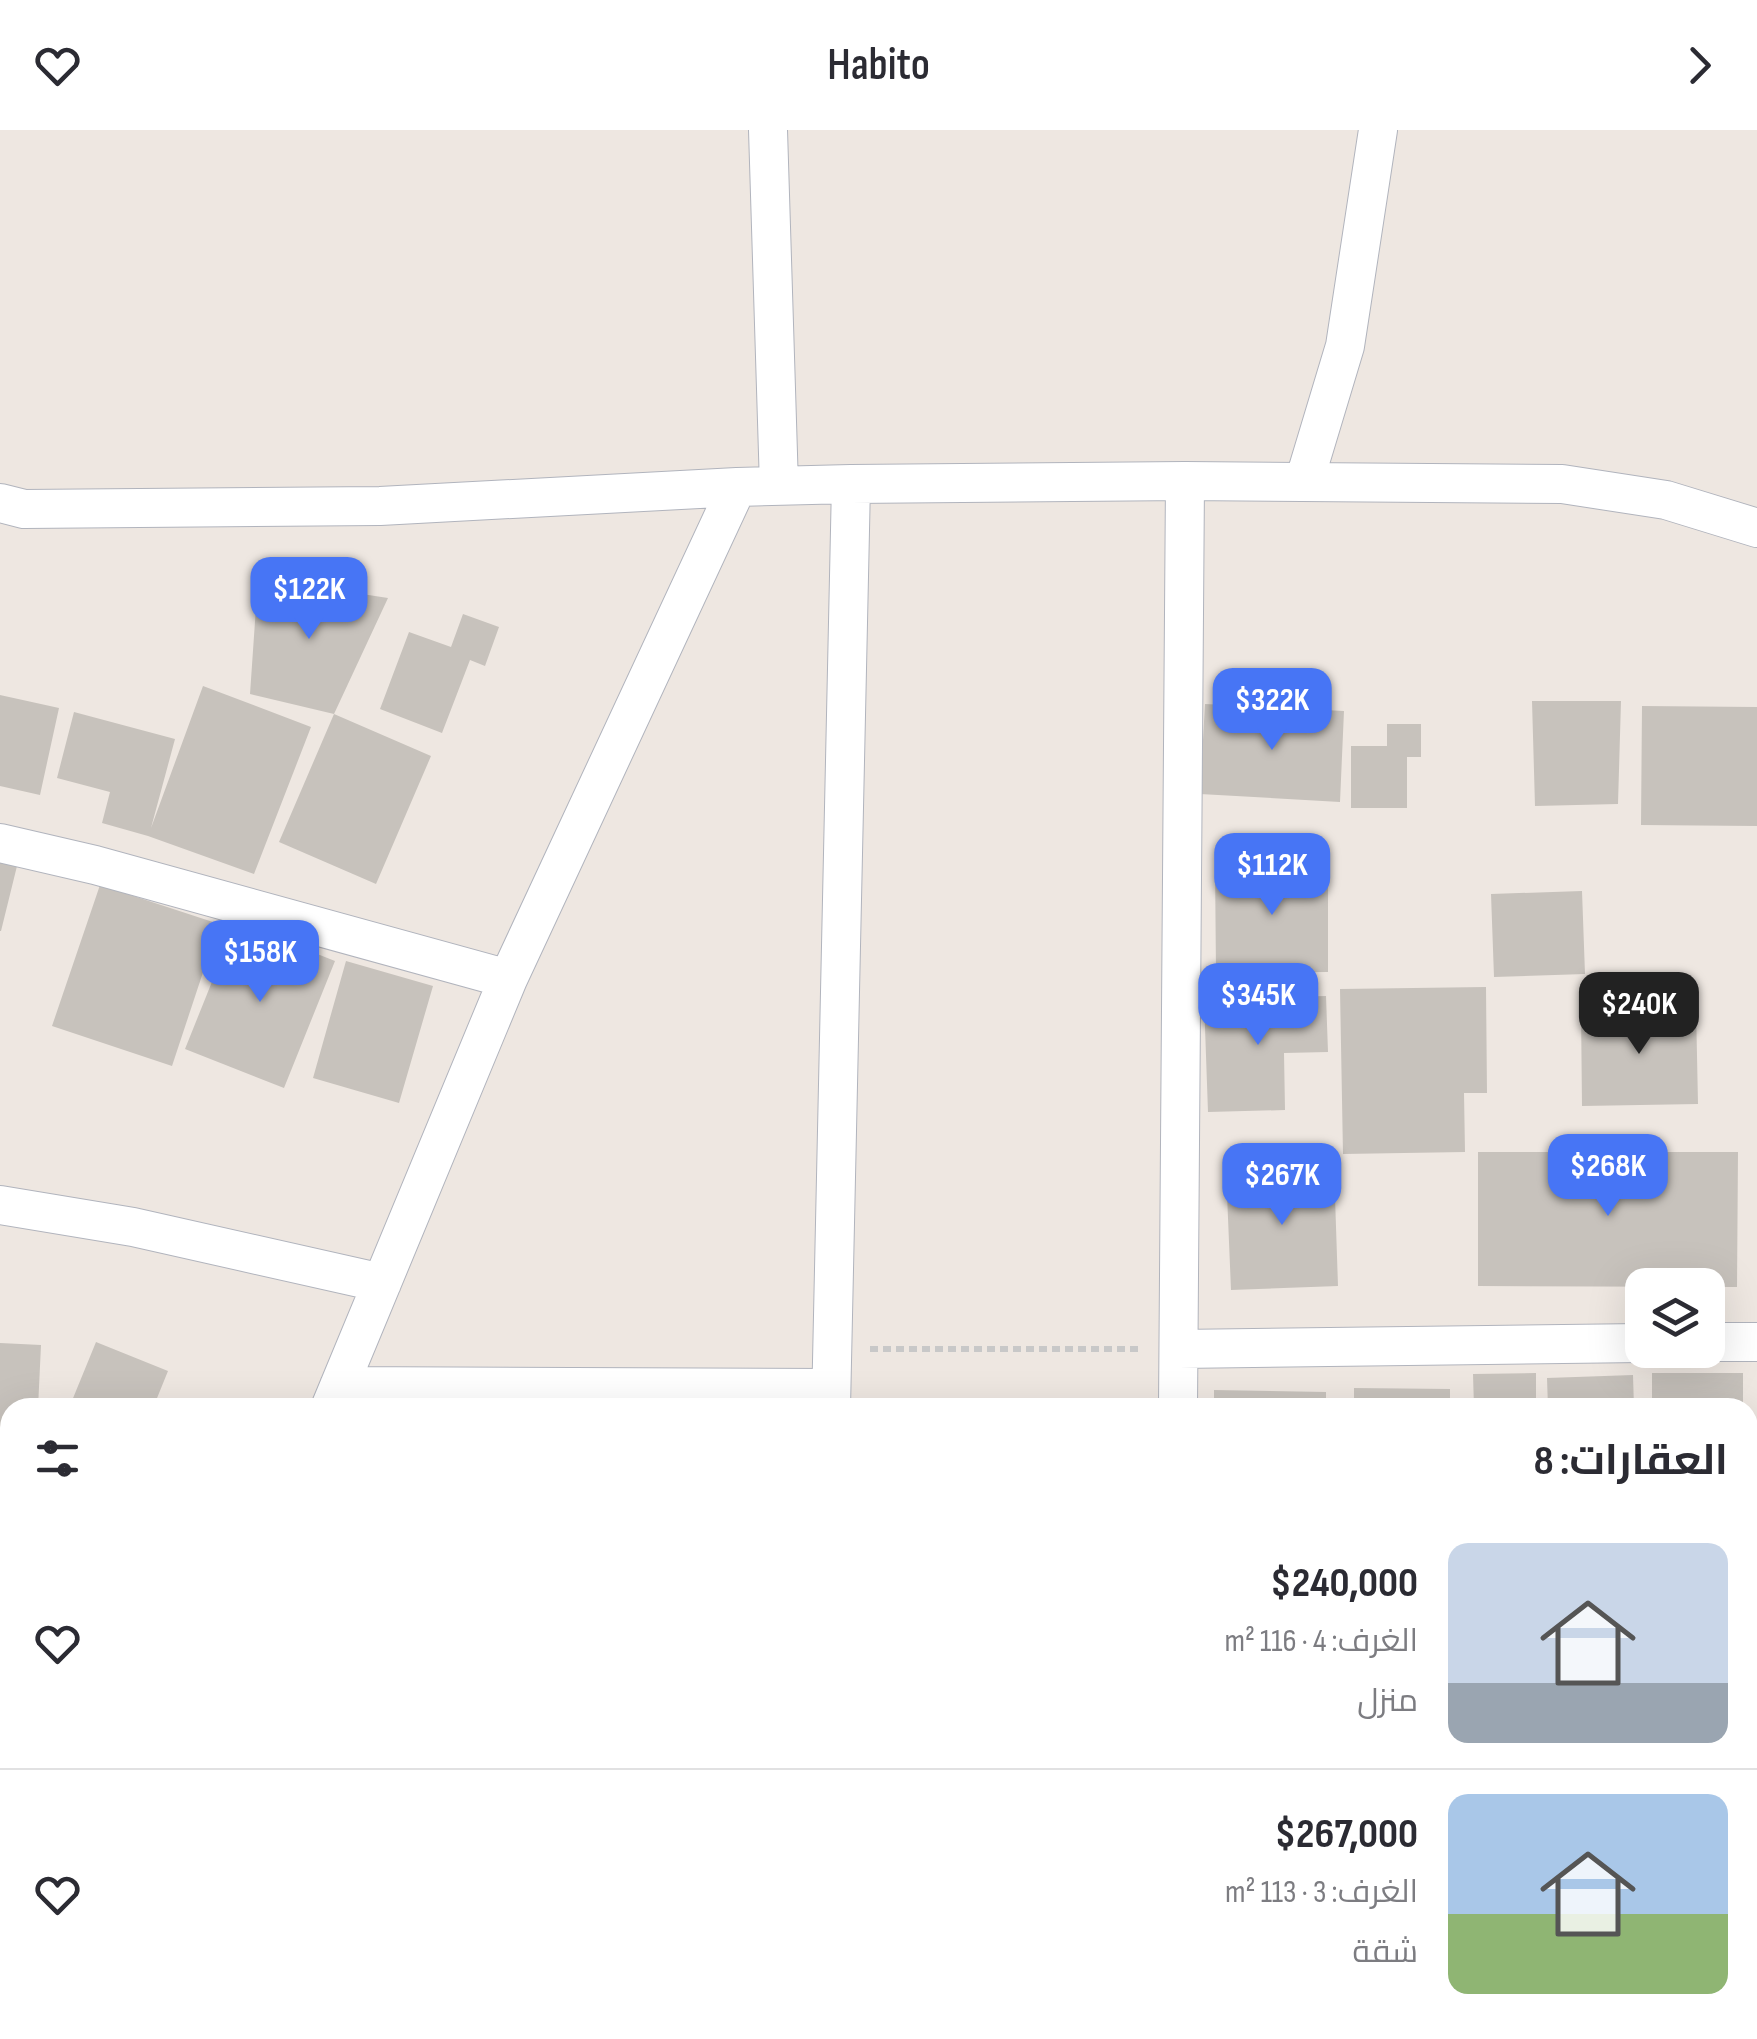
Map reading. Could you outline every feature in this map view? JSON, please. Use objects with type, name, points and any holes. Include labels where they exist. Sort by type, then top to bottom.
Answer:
[{"type":"street","points":[[768,130],[780,486]]},
{"type":"street","points":[[1304,482],[1345,346],[1378,130]]},
{"type":"street","points":[[1178,1398],[1185,480]]},
{"type":"street","points":[[0,503],[24,508],[380,506],[851,484],[1185,480],[1562,484],[1666,500],[1757,528]]},
{"type":"street","points":[[737,487],[508,978],[335,1396],[831,1398],[851,484]]},
{"type":"street","points":[[0,843],[96,865],[508,978]]},
{"type":"street","points":[[0,1205],[133,1227],[382,1283]]},
{"type":"street","points":[[1725,1342],[1757,1342]]},
{"type":"street","points":[[1179,1349],[1625,1343]]},
{"type":"path","points":[[831,1348],[1179,1349]]},
{"type":"building","points":[[258,578],[388,598],[334,714],[250,694]]},
{"type":"building","points":[[463,614],[499,627],[485,666],[470,660],[442,733],[380,709],[409,632],[451,647]]},
{"type":"building","points":[[203,686],[311,727],[254,874],[102,823],[110,792],[57,778],[74,712],[175,739],[151,828]]},
{"type":"building","points":[[0,695],[59,708],[40,795],[0,786]]},
{"type":"building","points":[[1532,701],[1621,701],[1618,804],[1535,806]]},
{"type":"building","points":[[1205,704],[1344,711],[1340,802],[1200,794]]},
{"type":"building","points":[[1642,706],[1757,707],[1757,826],[1641,825]]},
{"type":"building","points":[[334,714],[431,756],[376,884],[279,842]]},
{"type":"building","points":[[1387,724],[1421,724],[1421,757],[1407,757],[1407,808],[1351,808],[1351,746],[1387,746]]},
{"type":"building","points":[[0,862],[17,866],[1,931],[0,931]]},
{"type":"building","points":[[1215,864],[1328,864],[1328,972],[1216,973]]},
{"type":"building","points":[[100,885],[219,924],[172,1066],[52,1026]]},
{"type":"building","points":[[1582,891],[1585,974],[1494,977],[1491,894]]},
{"type":"building","points":[[236,922],[335,961],[284,1088],[185,1049]]},
{"type":"building","points":[[346,961],[433,986],[399,1103],[313,1078]]},
{"type":"building","points":[[1486,987],[1487,1093],[1464,1093],[1465,1152],[1343,1154],[1340,989]]},
{"type":"building","points":[[1326,996],[1328,1052],[1284,1053],[1285,1110],[1208,1112],[1204,999]]},
{"type":"building","points":[[1696,1007],[1698,1104],[1582,1106],[1581,1009]]},
{"type":"building","points":[[1478,1152],[1738,1152],[1737,1287],[1725,1287],[1725,1268],[1625,1268],[1625,1287],[1478,1286]]},
{"type":"building","points":[[1334,1167],[1338,1286],[1231,1290],[1226,1170]]},
{"type":"building","points":[[96,1342],[168,1371],[157,1398],[73,1398]]},
{"type":"building","points":[[0,1343],[41,1345],[38,1398],[0,1398]]},
{"type":"building","points":[[1536,1373],[1536,1398],[1474,1398],[1473,1374]]},
{"type":"building","points":[[1652,1373],[1743,1373],[1743,1398],[1652,1398]]},
{"type":"building","points":[[1633,1375],[1634,1398],[1548,1398],[1547,1378]]},
{"type":"building","points":[[1354,1388],[1450,1389],[1450,1398],[1354,1398]]},
{"type":"building","points":[[1214,1390],[1326,1392],[1326,1398],[1214,1398]]}]
